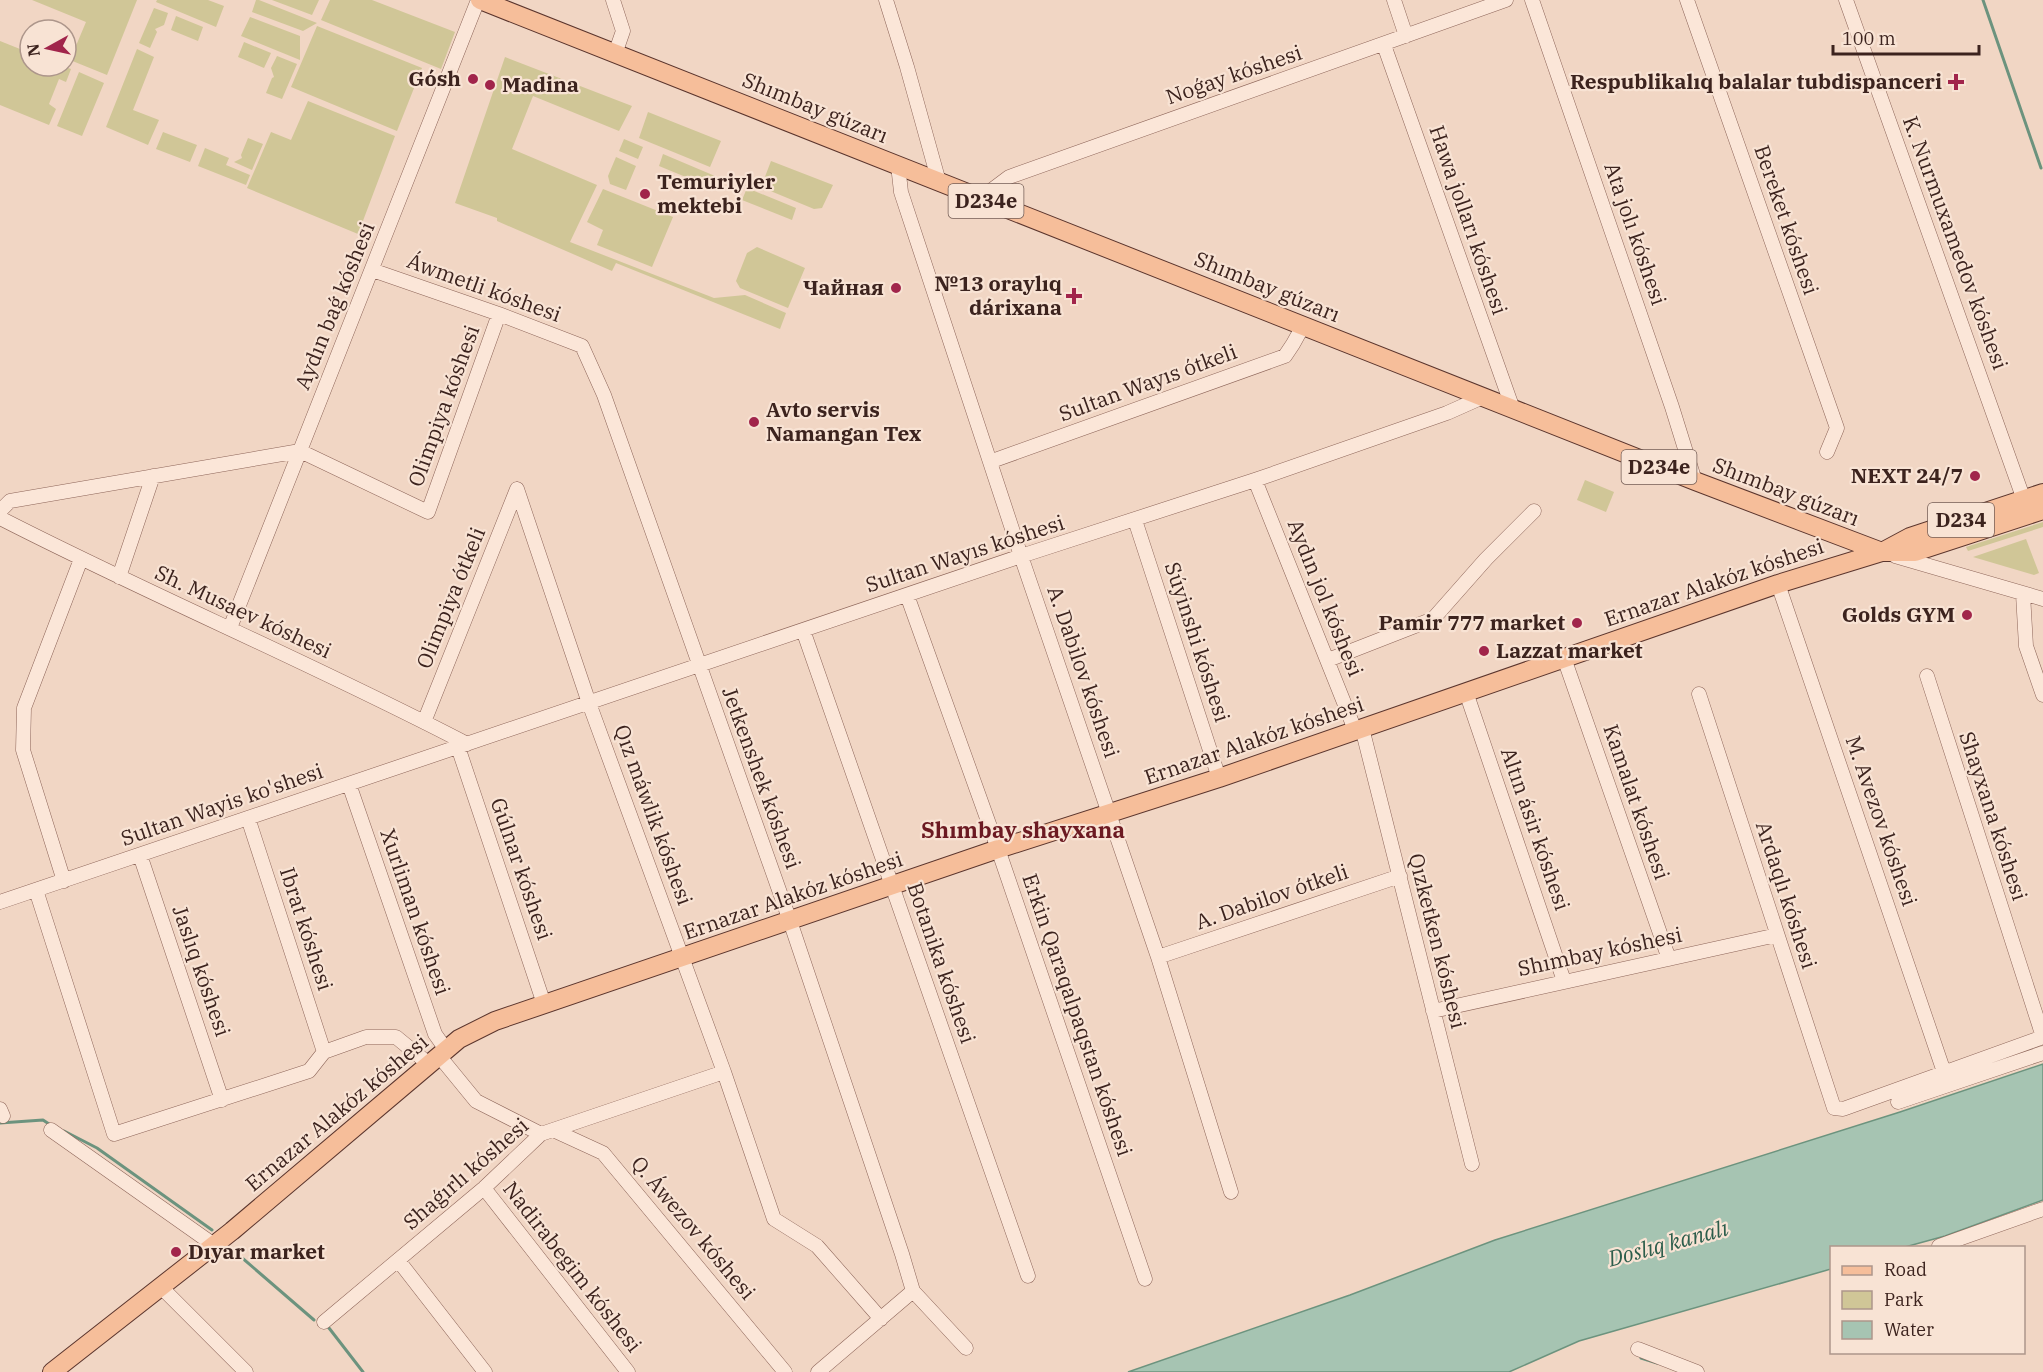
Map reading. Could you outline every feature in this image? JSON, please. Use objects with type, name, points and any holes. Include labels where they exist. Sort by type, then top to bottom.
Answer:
[{"type":"main road","name":"Shımbay gúzarı","points":[[479,0],[1695,482],[1882,552]]},
{"type":"main road","name":"Ernazar Alakóz kóshesi","points":[[52,1372],[214,1245],[459,1039],[495,1021],[998,849],[1219,778],[1778,584],[1882,552],[1910,537],[2043,494]]},
{"type":"main road","name":"Ernazar Alakóz kóshesi","points":[[1882,552],[1915,552],[2043,510]]},
{"type":"street","name":"Aydın baǵ kóshesi","points":[[230,628],[479,0]]},
{"type":"street","points":[[613,0],[623,31],[615,54]]},
{"type":"street","points":[[886,0],[908,67],[939,182]]},
{"type":"street","points":[[1394,0],[1406,36]]},
{"type":"street","name":"Noǵay kóshesi","points":[[981,198],[1009,177],[1506,0]]},
{"type":"street","name":"Ata jolı kóshesi","points":[[1533,0],[1672,407],[1695,482]]},
{"type":"street","name":"Bereket kóshesi","points":[[1687,0],[1837,428],[1827,452]]},
{"type":"street","name":"K. Nurmuxamedov kóshesi","points":[[1846,0],[2024,500]]},
{"type":"street","name":"Hawa jolları kóshesi","points":[[1384,45],[1513,409]]},
{"type":"street","name":"A. Dabilov kóshesi","points":[[898,165],[901,192],[992,461],[1021,556],[1158,957],[1231,1192]]},
{"type":"street","name":"Áwmetli kóshesi","points":[[372,270],[499,314],[582,346]]},
{"type":"street","name":"Olimpiya kóshesi","points":[[300,451],[428,512],[499,314]]},
{"type":"street","name":"Sultan Wayıs ótkeli","points":[[992,461],[1285,356],[1303,326]]},
{"type":"street","name":"Jetkenshek kóshesi","points":[[582,346],[604,395],[790,921],[913,1291],[966,1348]]},
{"type":"street","name":"Sultan Wayıs kóshesi","points":[[462,746],[1021,556],[1255,480],[1447,413],[1483,397]]},
{"type":"street","points":[[0,511],[9,501],[300,451]]},
{"type":"street","points":[[119,578],[153,476]]},
{"type":"street","name":"Aydın jol kóshesi","points":[[1255,480],[1328,660],[1359,729]]},
{"type":"street","name":"Qız máwlik kóshesi","points":[[518,489],[590,703],[724,1072],[774,1219],[817,1246],[881,1319]]},
{"type":"street","name":"Olimpiya ótkeli","points":[[424,722],[518,489]]},
{"type":"street","points":[[1328,660],[1433,619],[1486,559],[1534,511]]},
{"type":"street","name":"Sh. Musaev kóshesi","points":[[0,518],[81,560],[230,628],[424,722],[462,746]]},
{"type":"street","name":"Súyinshi kóshesi","points":[[1135,520],[1219,778]]},
{"type":"street","name":"Shımbay gúzarı","points":[[1882,552],[2043,599]]},
{"type":"street","points":[[64,881],[23,750],[24,708],[81,560]]},
{"type":"street","name":"M. Avezov kóshesi","points":[[1778,584],[1944,1072]]},
{"type":"street","points":[[2023,594],[2026,646],[2043,695]]},
{"type":"street","name":"Erkin Qaraqalpaqstan kóshesi","points":[[907,595],[998,849],[1145,1279]]},
{"type":"street","name":"Botanika kóshesi","points":[[803,630],[1028,1276]]},
{"type":"street","name":"Kamalat kóshesi","points":[[1564,658],[1669,959]]},
{"type":"street","name":"Shayxana kóshesi","points":[[1927,676],[2043,1037]]},
{"type":"street","name":"Altın ásir kóshesi","points":[[1466,692],[1564,981]]},
{"type":"street","name":"Ardaqlı kóshesi","points":[[1699,694],[1834,1108],[1844,1109],[1944,1072]]},
{"type":"street","name":"Qızketken kóshesi","points":[[1359,729],[1400,876],[1472,1164]]},
{"type":"street","name":"Sultan Wayis ko'shesi","points":[[0,902],[462,746]]},
{"type":"street","name":"Gúlnar kóshesi","points":[[462,746],[544,1004]]},
{"type":"street","name":"Xurliman kóshesi","points":[[349,784],[435,1034],[439,1058]]},
{"type":"street","name":"Ibrat kóshesi","points":[[248,818],[324,1052]]},
{"type":"street","name":"Jaslıq kóshesi","points":[[140,855],[222,1100]]},
{"type":"street","name":"A. Dabilov ótkeli","points":[[1158,957],[1400,876]]},
{"type":"street","points":[[36,890],[114,1134],[309,1071],[324,1052],[366,1037],[396,1037],[439,1058]]},
{"type":"street","name":"Shımbay kóshesi","points":[[1433,1011],[1777,935]]},
{"type":"street","points":[[1944,1072],[2043,1037]]},
{"type":"street","points":[[1898,1102],[2043,1053]]},
{"type":"street","name":"Q. Áwezov kóshesi","points":[[439,1058],[476,1101],[603,1153],[785,1372]]},
{"type":"street","name":"Shaǵırlı kóshesi","points":[[324,1322],[547,1132],[724,1072]]},
{"type":"street","points":[[51,1130],[214,1245]]},
{"type":"street","name":"Nadirabegim kóshesi","points":[[484,1188],[628,1372]]},
{"type":"street","points":[[1939,1246],[2043,1209]]},
{"type":"street","points":[[398,1260],[485,1372]]},
{"type":"street","points":[[160,1286],[246,1372]]},
{"type":"street","points":[[818,1372],[913,1291]]},
{"type":"street","points":[[1638,1349],[1697,1372]]},
{"type":"green space","points":[[32,0],[137,0],[107,75],[78,63],[78,41],[86,22]]},
{"type":"green space","points":[[157,0],[208,0],[224,6],[216,27],[156,2]]},
{"type":"green space","points":[[256,0],[317,23],[303,31],[252,12]]},
{"type":"green space","points":[[272,0],[319,0],[312,15]]},
{"type":"green space","points":[[330,0],[372,0],[455,32],[441,69],[321,20]]},
{"type":"green space","points":[[154,8],[168,13],[164,25],[155,29],[157,32],[150,48],[139,43]]},
{"type":"green space","points":[[176,16],[203,27],[198,41],[171,30]]},
{"type":"green space","points":[[250,17],[300,36],[300,60],[241,36]]},
{"type":"green space","points":[[317,26],[422,68],[397,131],[291,87]]},
{"type":"green space","points":[[0,41],[18,48],[18,78],[68,78],[66,82],[59,79],[49,104],[56,109],[49,125],[0,105]]},
{"type":"green space","points":[[244,42],[271,53],[264,68],[238,57]]},
{"type":"green space","points":[[137,49],[154,57],[133,110],[159,120],[148,145],[106,127]]},
{"type":"green space","points":[[277,56],[297,64],[282,99],[266,93],[274,77],[271,68]]},
{"type":"green space","points":[[505,57],[632,106],[619,131],[533,96],[512,149],[597,185],[570,242],[714,298],[745,295],[786,313],[780,329],[616,263],[612,271],[497,221],[497,218],[455,203]]},
{"type":"green space","points":[[79,72],[104,83],[82,136],[57,126]]},
{"type":"green space","points":[[308,101],[395,136],[358,234],[247,188],[271,132],[291,140]]},
{"type":"green space","points":[[648,112],[721,141],[710,167],[639,138]]},
{"type":"green space","points":[[163,132],[197,145],[190,162],[156,149]]},
{"type":"green space","points":[[248,138],[263,144],[252,170],[234,162],[242,158],[241,155]]},
{"type":"green space","points":[[624,139],[643,147],[638,159],[619,151]]},
{"type":"green space","points":[[205,148],[229,158],[226,165],[250,175],[246,185],[198,166]]},
{"type":"green space","points":[[663,154],[715,176],[710,187],[659,166]]},
{"type":"green space","points":[[616,157],[636,166],[626,190],[610,184],[608,176]]},
{"type":"green space","points":[[771,161],[833,185],[822,208],[814,209],[761,187]]},
{"type":"green space","points":[[747,188],[796,208],[792,220],[742,200]]},
{"type":"green space","points":[[603,189],[673,217],[652,267],[597,245],[603,230],[587,222]]},
{"type":"green space","points":[[757,247],[805,268],[788,308],[740,288],[736,281],[747,253]]},
{"type":"green space","points":[[1585,480],[1614,492],[1606,512],[1577,500]]},
{"type":"green space","points":[[2043,522],[2043,527],[1968,551],[1966,547]]},
{"type":"green space","points":[[2026,539],[2039,573],[2034,575],[1973,557]]},
{"type":"water","name":"Doslıq kanalı","points":[[2043,1064],[2043,1200],[1945,1236],[1909,1246],[1830,1246],[1830,1269],[1579,1341],[1509,1372],[1128,1372],[1350,1295],[1495,1240],[1900,1112]]},
{"type":"waterway","points":[[1983,0],[2041,168]]},
{"type":"waterway","points":[[0,1123],[43,1120],[52,1126]]},
{"type":"waterway","points":[[64,1131],[97,1148],[212,1230]]},
{"type":"waterway","points":[[233,1250],[314,1320]]},
{"type":"waterway","points":[[329,1328],[363,1372]]},
{"type":"waterway","points":[[1641,1358],[1657,1363]]},
{"type":"place","name":"Gósh","points":[[473,79]]},
{"type":"place","name":"Respublikalıq balalar tubdispanceri","points":[[1956,82]]},
{"type":"place","name":"Madina","points":[[490,85]]},
{"type":"place","name":"Temuriyler mektebi","points":[[645,194]]},
{"type":"place","name":"Чайная","points":[[896,288]]},
{"type":"place","name":"№13 oraylıq dárixana","points":[[1074,296]]},
{"type":"place","name":"Avto servis Namangan Tex","points":[[754,422]]},
{"type":"place","name":"NEXT 24/7","points":[[1975,476]]},
{"type":"place","name":"Golds GYM","points":[[1967,615]]},
{"type":"place","name":"Pamir 777 market","points":[[1577,623]]},
{"type":"place","name":"Lazzat market","points":[[1484,651]]},
{"type":"place","name":"Dıyar market","points":[[176,1252]]},
{"type":"district","name":"Shımbay shayxana","points":[[1023,830]]}]
